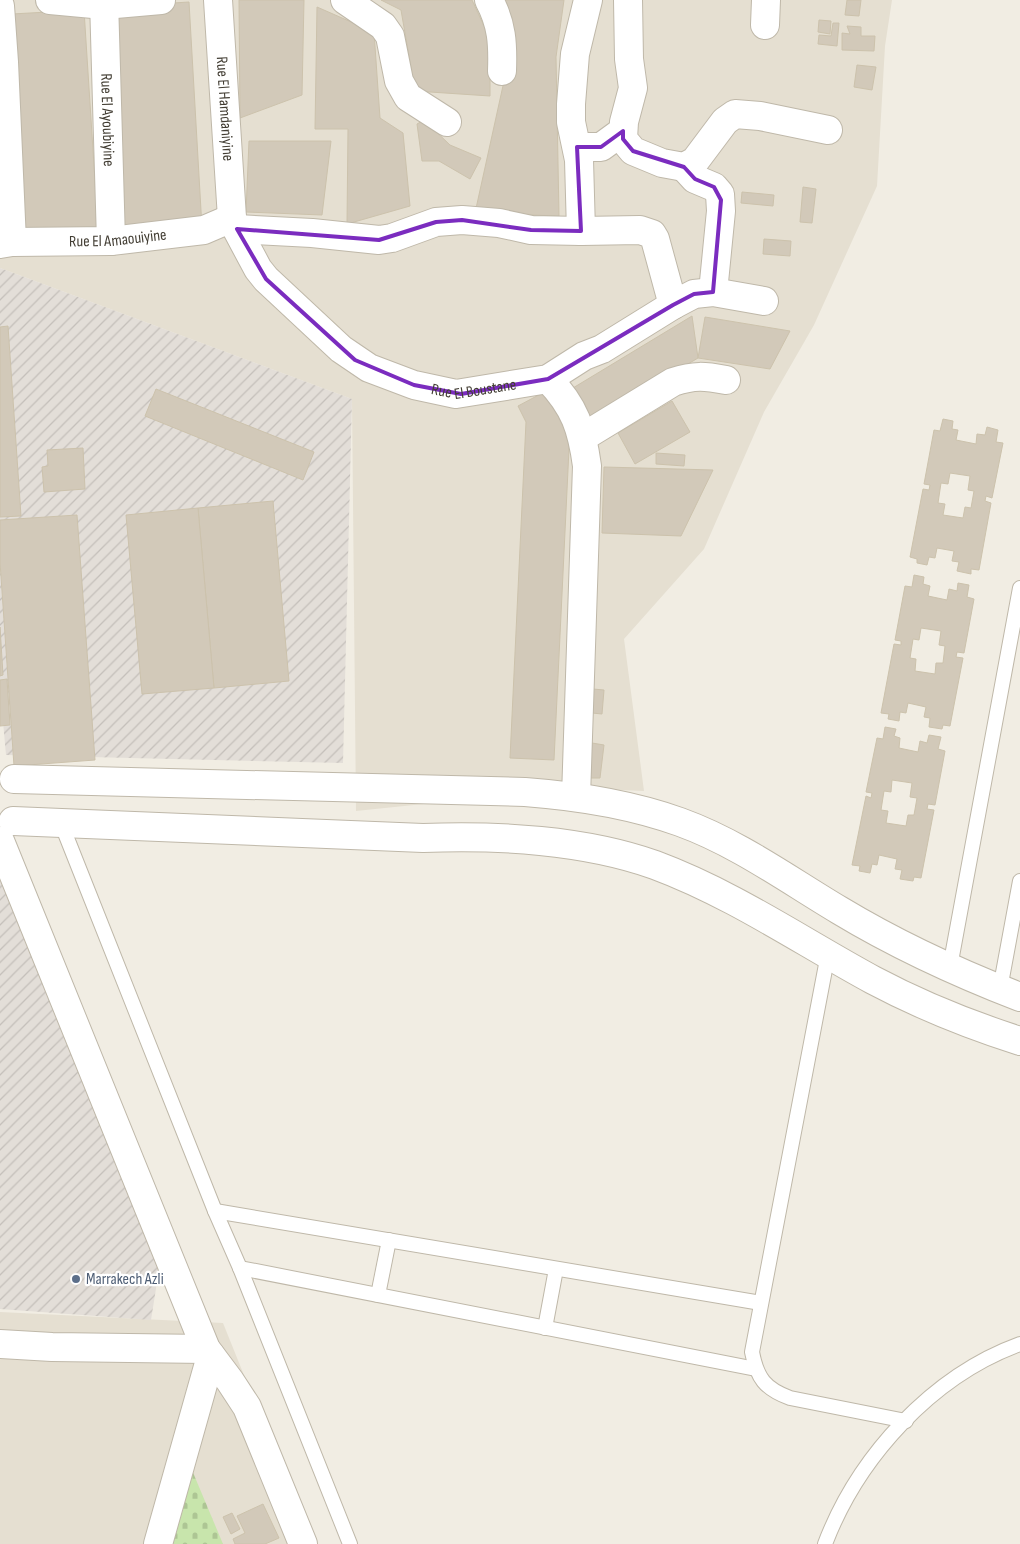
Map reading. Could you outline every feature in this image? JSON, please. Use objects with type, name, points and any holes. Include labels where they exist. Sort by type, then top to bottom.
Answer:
[{"type":"street","points":[[50,0],[104,2],[161,0]]},
{"type":"street","name":"Rue El Hamdaniyine","points":[[218,0],[235,224]]},
{"type":"street","points":[[345,0],[383,26],[390,36],[398,81],[408,97],[447,122]]},
{"type":"street","points":[[489,0],[497,14],[500,29],[503,46],[502,70]]},
{"type":"street","points":[[581,231],[579,160],[571,122],[572,78],[575,54],[588,0]]},
{"type":"street","points":[[628,0],[629,59],[633,88],[623,131],[623,139],[633,151],[662,163],[684,167],[695,179],[714,187],[720,194],[721,211],[713,292]]},
{"type":"street","name":"Rue El Ayoubiyine","points":[[104,2],[111,241]]},
{"type":"street","points":[[0,6],[6,243]]},
{"type":"street","points":[[684,167],[695,161],[725,121],[735,114],[760,116],[828,130]]},
{"type":"street","points":[[577,147],[601,147],[623,131]]},
{"type":"street","points":[[235,224],[379,240],[392,238],[436,222],[462,220],[499,223],[531,230],[640,230],[652,234],[673,305]]},
{"type":"street","name":"Rue El Amaouiyine","points":[[6,243],[111,241],[204,230],[235,224]]},
{"type":"street","name":"Rue El Boustane","points":[[235,224],[258,269],[266,279],[341,349],[369,368],[414,385],[456,394],[548,379],[584,356],[602,348],[694,294],[713,292],[764,301]]},
{"type":"street","points":[[583,437],[673,382],[690,376],[706,376],[726,380]]},
{"type":"street","points":[[548,379],[558,390],[573,413],[583,437],[587,466],[576,797]]},
{"type":"street","points":[[7,775],[524,792],[576,797],[640,810],[681,822],[719,839],[758,859],[884,936],[931,960],[1010,993]]},
{"type":"street","points":[[4,830],[19,811],[22,800],[20,789],[7,775]]},
{"type":"street","points":[[4,830],[61,822],[423,838],[465,836],[507,838],[583,848],[654,865],[692,880],[729,898],[873,980],[925,1006],[1020,1041]]},
{"type":"street","points":[[4,830],[208,1353],[247,1407],[303,1544]]},
{"type":"street","points":[[0,1344],[208,1353]]},
{"type":"street","points":[[158,1544],[208,1353]]},
{"type":"lane","points":[[950,967],[1020,588]]},
{"type":"lane","points":[[61,822],[215,1211],[240,1268],[350,1544]]},
{"type":"lane","points":[[1010,993],[1020,881]]},
{"type":"lane","points":[[828,954],[752,1352],[756,1370],[770,1388],[790,1398],[906,1420]]},
{"type":"lane","points":[[215,1211],[761,1304]]},
{"type":"lane","points":[[378,1295],[389,1240]]},
{"type":"lane","points":[[240,1268],[756,1370]]},
{"type":"lane","points":[[545,1328],[556,1269]]},
{"type":"lane","points":[[825,1544],[845,1502],[863,1472],[906,1420],[953,1380],[979,1363],[1020,1344]]},
{"type":"highlighted area","points":[[623,131],[623,139],[633,151],[684,167],[695,179],[714,187],[721,200],[713,292],[694,294],[673,305],[548,379],[461,394],[414,385],[355,360],[266,279],[237,229],[379,240],[436,222],[462,220],[531,230],[581,231],[577,147],[601,147]]},
{"type":"shaded area","points":[[0,0],[892,0],[885,46],[877,186],[814,325],[764,412],[704,549],[624,639],[644,791],[576,788],[356,811],[352,399],[0,268]]},
{"type":"shaded area","points":[[0,268],[352,399],[343,763],[6,755],[0,688]]},
{"type":"shaded area","points":[[0,870],[161,1257],[151,1320],[0,1309]]},
{"type":"shaded area","points":[[0,1312],[223,1323],[312,1544],[0,1544]]},
{"type":"green space","points":[[189,1463],[223,1544],[164,1544]]},
{"type":"building","points":[[239,0],[304,0],[302,95],[240,118]]},
{"type":"building","points":[[381,0],[472,0],[490,39],[490,96],[415,91],[401,10]]},
{"type":"building","points":[[495,0],[564,0],[556,57],[559,216],[475,213],[508,63]]},
{"type":"building","points":[[847,0],[861,0],[859,16],[845,15]]},
{"type":"building","points":[[189,2],[202,228],[125,233],[112,7]]},
{"type":"building","points":[[317,7],[374,32],[380,118],[403,133],[410,206],[347,224],[348,129],[315,129]]},
{"type":"building","points":[[84,10],[98,228],[25,233],[12,14]]},
{"type":"building","points":[[819,20],[831,21],[830,34],[818,32]]},
{"type":"building","points":[[833,23],[839,23],[837,46],[818,44],[819,35],[831,36]]},
{"type":"building","points":[[847,26],[861,27],[861,36],[875,36],[874,51],[842,50],[842,33],[850,34]]},
{"type":"building","points":[[857,65],[876,67],[872,90],[854,87]]},
{"type":"building","points":[[424,120],[450,145],[481,158],[470,179],[439,161],[422,161],[417,124]]},
{"type":"building","points":[[249,141],[331,141],[322,215],[246,212]]},
{"type":"building","points":[[803,187],[816,189],[812,223],[800,222]]},
{"type":"building","points":[[742,192],[774,195],[773,206],[741,203]]},
{"type":"building","points":[[764,239],[791,241],[790,256],[763,254]]},
{"type":"building","points":[[692,316],[698,358],[587,424],[568,391]]},
{"type":"building","points":[[705,317],[790,331],[770,369],[698,358]]},
{"type":"building","points":[[8,326],[21,516],[0,517],[0,327]]},
{"type":"building","points":[[156,389],[314,452],[303,480],[145,416]]},
{"type":"building","points":[[550,389],[570,428],[554,760],[510,758],[526,422],[518,406]]},
{"type":"building","points":[[672,401],[690,432],[635,464],[618,433]]},
{"type":"building","points":[[943,419],[953,421],[952,429],[958,430],[956,440],[976,444],[977,434],[985,435],[987,427],[998,430],[996,442],[1003,443],[992,498],[986,496],[985,501],[991,503],[979,570],[971,569],[971,574],[957,571],[959,562],[952,561],[954,551],[937,548],[935,558],[929,557],[927,565],[917,563],[917,559],[910,557],[923,489],[929,490],[930,485],[924,484],[934,430],[940,431]],"holes":[[[950,473],[970,476],[968,490],[974,491],[971,508],[965,507],[963,518],[943,515],[945,504],[938,503],[941,483],[948,484]]]},
{"type":"building","points":[[83,448],[85,489],[44,492],[42,467],[48,466],[47,450]]},
{"type":"building","points":[[656,453],[685,455],[684,466],[656,464]]},
{"type":"building","points":[[604,467],[713,470],[681,536],[602,533]]},
{"type":"building","points":[[273,501],[289,681],[214,688],[198,508]]},
{"type":"building","points":[[198,508],[214,688],[142,694],[126,515]]},
{"type":"building","points":[[77,515],[95,760],[14,766],[0,562],[0,520]]},
{"type":"building","points":[[914,575],[924,577],[923,584],[930,586],[928,596],[947,600],[949,589],[957,591],[958,583],[969,585],[967,597],[974,599],[964,653],[957,652],[956,657],[963,658],[950,726],[943,725],[942,729],[929,727],[930,718],[924,717],[926,707],[908,703],[906,713],[900,712],[899,721],[888,719],[889,714],[881,713],[894,644],[901,645],[901,641],[895,640],[905,586],[912,587]],"holes":[[[921,628],[941,631],[939,645],[945,646],[943,663],[936,663],[935,674],[915,671],[916,659],[910,658],[913,639],[919,640]]]},
{"type":"building","points":[[0,627],[3,675],[0,676]]},
{"type":"building","points":[[7,679],[10,725],[0,726],[0,680]]},
{"type":"building","points":[[593,689],[604,690],[602,714],[592,713]]},
{"type":"building","points":[[885,727],[896,729],[894,736],[900,738],[899,748],[918,752],[920,741],[927,743],[929,735],[941,737],[938,749],[945,751],[935,805],[928,804],[927,809],[934,810],[921,878],[914,877],[913,881],[900,879],[902,870],[895,869],[897,859],[879,855],[877,865],[872,864],[870,873],[859,871],[860,866],[852,865],[866,796],[871,798],[872,793],[866,792],[877,738],[883,739]],"holes":[[[892,780],[912,783],[910,797],[917,798],[914,815],[908,815],[906,826],[886,823],[888,811],[881,810],[884,791],[891,792]]]},
{"type":"building","points":[[592,743],[604,745],[600,778],[589,778]]},
{"type":"building","points":[[263,1504],[279,1538],[265,1544],[235,1544],[233,1539],[245,1533],[237,1516]]},
{"type":"building","points":[[232,1513],[240,1529],[231,1534],[223,1517]]},
{"type":"place","name":"Marrakech Azli","points":[[76,1279]]}]
